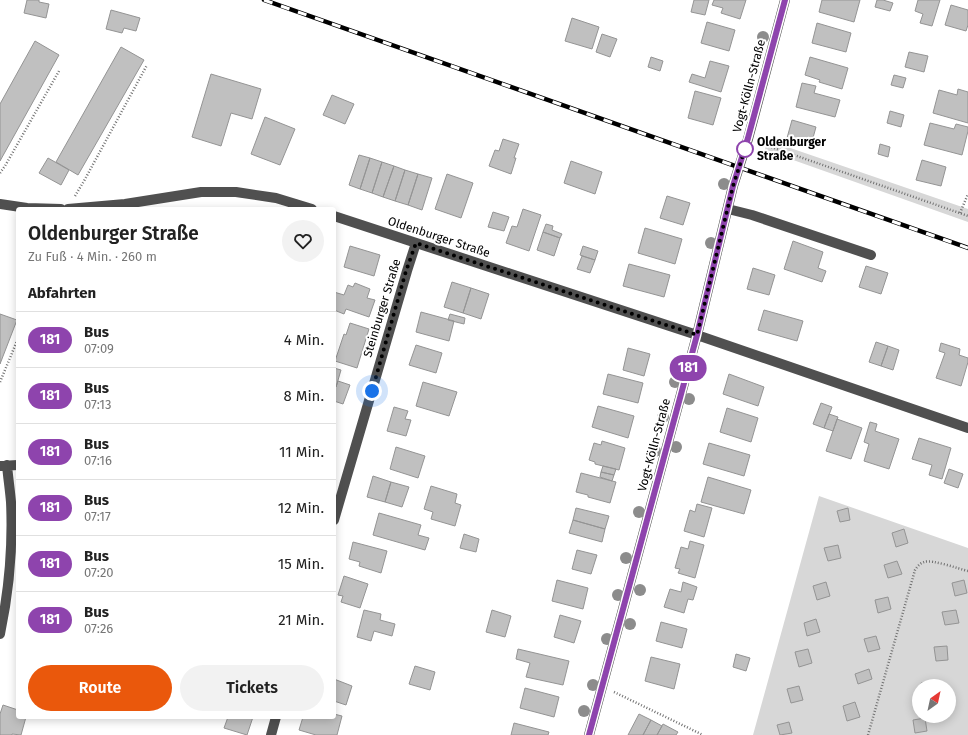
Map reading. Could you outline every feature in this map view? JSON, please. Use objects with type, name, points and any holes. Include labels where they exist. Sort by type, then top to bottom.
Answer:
[{"type":"street","name":"Vogt-Kölln-Straße","points":[[589,735],[697,335],[733,186],[748,138],[785,0]]},
{"type":"street","points":[[91,207],[125,204],[201,192],[236,192],[276,198],[305,207]]},
{"type":"street","points":[[0,204],[20,207]]},
{"type":"street","points":[[728,209],[871,255]]},
{"type":"street","name":"Oldenburger Straße","points":[[336,217],[697,335],[968,428]]},
{"type":"street","name":"Steinburger Straße","points":[[336,513],[406,271],[416,243]]},
{"type":"street","points":[[0,634],[9,583],[11,545],[11,501],[3,465],[16,465]]},
{"type":"street","points":[[271,735],[275,719]]},
{"type":"path","points":[[73,198],[84,181],[147,65]]},
{"type":"path","points":[[0,173],[59,71]]},
{"type":"path","points":[[748,138],[968,216]]},
{"type":"path","points":[[960,213],[968,194]]},
{"type":"path","points":[[0,382],[16,341]]},
{"type":"path","points":[[868,735],[915,570],[918,565],[931,561],[968,571]]},
{"type":"path","points":[[602,686],[703,735]]},
{"type":"shaded area","points":[[767,140],[968,209],[968,222],[765,150]]},
{"type":"shaded area","points":[[819,496],[968,548],[968,735],[753,735]]},
{"type":"building","points":[[27,0],[39,0],[39,2],[49,4],[46,18],[24,13]]},
{"type":"building","points":[[694,0],[709,0],[705,15],[691,12]]},
{"type":"building","points":[[714,0],[746,0],[740,19],[721,13],[723,8],[712,5]]},
{"type":"building","points":[[822,0],[860,0],[854,22],[819,12]]},
{"type":"building","points":[[877,0],[893,3],[890,11],[875,7]]},
{"type":"building","points":[[918,0],[940,0],[932,26],[920,23],[923,14],[915,11]]},
{"type":"building","points":[[951,5],[968,10],[968,25],[966,31],[945,25]]},
{"type":"building","points":[[111,10],[140,18],[136,31],[124,28],[122,33],[106,29]]},
{"type":"building","points":[[572,18],[599,27],[592,49],[565,41]]},
{"type":"building","points":[[707,22],[735,30],[729,51],[701,43]]},
{"type":"building","points":[[817,23],[851,33],[846,52],[812,43]]},
{"type":"building","points":[[602,34],[617,39],[610,57],[596,52]]},
{"type":"building","points":[[35,41],[59,55],[0,161],[0,104]]},
{"type":"building","points":[[121,47],[144,60],[78,175],[56,162]]},
{"type":"building","points":[[909,52],[928,56],[924,72],[905,67]]},
{"type":"building","points":[[651,57],[663,61],[660,71],[648,67]]},
{"type":"building","points":[[810,57],[848,68],[842,89],[819,82],[820,80],[805,75]]},
{"type":"building","points":[[710,61],[729,66],[721,92],[689,82],[692,74],[705,78]]},
{"type":"building","points":[[211,74],[261,89],[252,119],[231,113],[221,146],[192,137]]},
{"type":"building","points":[[894,75],[906,78],[903,88],[891,85]]},
{"type":"building","points":[[802,83],[816,86],[814,93],[840,100],[835,117],[796,107]]},
{"type":"building","points":[[958,89],[968,92],[968,123],[933,113],[939,90],[957,95]]},
{"type":"building","points":[[695,91],[721,98],[713,125],[688,118]]},
{"type":"building","points":[[332,95],[354,104],[345,124],[323,115]]},
{"type":"building","points":[[890,111],[904,115],[901,127],[887,123]]},
{"type":"building","points":[[265,117],[295,129],[280,165],[251,154]]},
{"type":"building","points":[[792,120],[816,127],[811,145],[787,138]]},
{"type":"building","points":[[930,123],[954,129],[956,124],[968,127],[962,155],[924,145]]},
{"type":"building","points":[[503,139],[519,144],[514,158],[516,158],[511,174],[489,166],[495,150],[499,151]]},
{"type":"building","points":[[880,144],[890,147],[888,157],[878,154]]},
{"type":"building","points":[[359,155],[370,158],[360,189],[349,185]]},
{"type":"building","points":[[48,158],[69,170],[61,185],[39,173]]},
{"type":"building","points":[[370,158],[382,162],[372,193],[360,189]]},
{"type":"building","points":[[922,160],[946,167],[941,186],[916,180]]},
{"type":"building","points":[[571,161],[602,172],[595,194],[564,183]]},
{"type":"building","points":[[382,162],[394,166],[383,197],[372,193]]},
{"type":"building","points":[[394,166],[405,170],[395,201],[383,197]]},
{"type":"building","points":[[405,170],[418,174],[408,205],[395,201]]},
{"type":"building","points":[[418,174],[432,178],[422,210],[408,205]]},
{"type":"building","points":[[447,174],[473,183],[461,218],[435,209]]},
{"type":"building","points":[[667,196],[690,203],[683,225],[660,218]]},
{"type":"building","points":[[523,209],[541,215],[529,251],[506,243],[512,226],[517,227]]},
{"type":"building","points":[[493,212],[509,217],[504,231],[488,227]]},
{"type":"building","points":[[546,224],[553,226],[552,230],[562,234],[560,238],[543,232]]},
{"type":"building","points":[[645,228],[682,239],[675,264],[638,253]]},
{"type":"building","points":[[543,232],[560,238],[554,256],[537,250]]},
{"type":"building","points":[[793,241],[823,252],[818,268],[826,271],[822,282],[784,269]]},
{"type":"building","points":[[350,246],[380,255],[374,276],[344,267]]},
{"type":"building","points":[[583,246],[598,251],[595,260],[580,255]]},
{"type":"building","points":[[582,256],[595,260],[590,273],[577,269]]},
{"type":"building","points":[[629,264],[670,275],[664,297],[623,286]]},
{"type":"building","points":[[866,266],[888,273],[881,294],[859,287]]},
{"type":"building","points":[[753,268],[775,275],[769,295],[747,289]]},
{"type":"building","points":[[452,282],[471,288],[463,313],[444,307]]},
{"type":"building","points":[[355,283],[370,289],[367,298],[375,300],[369,317],[346,309],[344,314],[336,311],[336,293],[344,295],[348,285],[353,287]]},
{"type":"building","points":[[471,288],[489,294],[481,319],[463,313]]},
{"type":"building","points":[[764,310],[803,321],[797,341],[758,330]]},
{"type":"building","points":[[421,312],[454,321],[449,341],[416,332]]},
{"type":"building","points":[[0,314],[16,320],[16,323],[0,364]]},
{"type":"building","points":[[450,314],[465,318],[464,324],[448,320]]},
{"type":"building","points":[[350,323],[369,329],[357,368],[336,361],[344,334],[346,335]]},
{"type":"building","points":[[876,342],[888,346],[881,366],[869,362]]},
{"type":"building","points":[[941,343],[960,349],[959,355],[968,358],[961,386],[936,378],[945,353],[939,351]]},
{"type":"building","points":[[416,345],[442,353],[436,373],[409,365]]},
{"type":"building","points":[[888,346],[899,350],[893,370],[881,366]]},
{"type":"building","points":[[628,348],[650,354],[644,376],[623,370]]},
{"type":"building","points":[[336,369],[341,370],[336,387]]},
{"type":"building","points":[[608,374],[643,383],[638,403],[603,394]]},
{"type":"building","points":[[729,374],[764,387],[758,406],[723,394]]},
{"type":"building","points":[[338,381],[350,385],[343,404],[336,402],[336,387]]},
{"type":"building","points":[[423,382],[457,392],[449,416],[416,406]]},
{"type":"building","points":[[821,403],[832,407],[824,428],[813,424]]},
{"type":"building","points":[[598,406],[634,416],[628,438],[592,427]]},
{"type":"building","points":[[394,407],[408,411],[405,419],[411,420],[406,436],[387,431]]},
{"type":"building","points":[[727,408],[758,418],[751,442],[720,432]]},
{"type":"building","points":[[829,414],[838,417],[833,431],[824,428]]},
{"type":"building","points":[[837,419],[862,428],[851,459],[826,451]]},
{"type":"building","points":[[870,422],[877,424],[875,431],[899,439],[889,469],[864,461],[869,444],[864,442]]},
{"type":"building","points":[[919,438],[951,448],[942,479],[929,475],[932,465],[912,459]]},
{"type":"building","points":[[602,441],[625,448],[619,470],[595,464],[595,462],[589,460],[594,443],[601,445]]},
{"type":"building","points":[[709,443],[750,455],[744,476],[703,464]]},
{"type":"building","points":[[396,447],[425,456],[418,478],[390,469]]},
{"type":"building","points":[[603,466],[616,469],[614,475],[601,472]]},
{"type":"building","points":[[949,469],[963,474],[958,488],[944,483]]},
{"type":"building","points":[[601,472],[614,475],[612,481],[600,477]]},
{"type":"building","points":[[581,473],[616,482],[610,503],[576,492]]},
{"type":"building","points":[[373,476],[391,482],[385,502],[367,497]]},
{"type":"building","points":[[708,477],[751,490],[744,514],[701,502]]},
{"type":"building","points":[[391,482],[409,487],[402,507],[385,502]]},
{"type":"building","points":[[431,486],[457,494],[455,503],[461,505],[455,526],[431,519],[433,512],[424,509]]},
{"type":"building","points":[[697,504],[712,508],[704,537],[684,531],[690,510],[695,512]]},
{"type":"building","points":[[576,508],[609,516],[605,529],[573,520]]},
{"type":"building","points":[[848,508],[850,520],[840,522],[837,511]]},
{"type":"building","points":[[379,513],[421,525],[418,535],[429,538],[425,550],[373,535]]},
{"type":"building","points":[[573,520],[605,529],[602,542],[569,533]]},
{"type":"building","points":[[904,529],[908,543],[896,547],[892,533]]},
{"type":"building","points":[[464,534],[479,539],[476,552],[460,548]]},
{"type":"building","points":[[690,541],[704,545],[695,578],[678,573],[680,569],[675,568],[681,547],[688,549]]},
{"type":"building","points":[[353,542],[387,551],[381,573],[359,566],[360,562],[349,559]]},
{"type":"building","points":[[838,545],[841,558],[828,561],[824,548]]},
{"type":"building","points":[[577,550],[597,555],[591,574],[572,569]]},
{"type":"building","points":[[897,561],[902,574],[888,578],[884,565]]},
{"type":"building","points":[[344,576],[368,584],[360,608],[341,602],[343,596],[338,595]]},
{"type":"building","points":[[557,580],[588,588],[583,609],[552,601]]},
{"type":"building","points":[[964,580],[967,593],[955,596],[952,583]]},
{"type":"building","points":[[683,582],[697,587],[693,600],[688,599],[684,613],[664,607],[670,589],[681,592]]},
{"type":"building","points":[[826,582],[830,596],[817,600],[813,586]]},
{"type":"building","points":[[888,597],[891,609],[878,613],[875,600]]},
{"type":"building","points":[[364,610],[381,614],[380,620],[395,624],[392,636],[374,631],[371,641],[357,637]]},
{"type":"building","points":[[492,610],[511,616],[505,637],[486,632]]},
{"type":"building","points":[[956,610],[959,623],[945,625],[942,612]]},
{"type":"building","points":[[560,615],[581,621],[574,643],[554,637]]},
{"type":"building","points":[[816,619],[820,632],[807,636],[804,623]]},
{"type":"building","points":[[661,622],[687,629],[682,648],[656,641]]},
{"type":"building","points":[[876,636],[880,649],[868,652],[864,639]]},
{"type":"building","points":[[947,646],[948,660],[936,661],[934,647]]},
{"type":"building","points":[[518,649],[569,661],[563,685],[526,677],[530,663],[516,659]]},
{"type":"building","points":[[808,649],[812,663],[799,667],[795,652]]},
{"type":"building","points":[[736,654],[750,658],[746,671],[733,667]]},
{"type":"building","points":[[651,657],[680,664],[674,689],[645,681]]},
{"type":"building","points":[[415,666],[435,672],[430,690],[409,684]]},
{"type":"building","points":[[869,669],[872,679],[858,684],[855,674]]},
{"type":"building","points":[[336,680],[352,686],[346,705],[336,702]]},
{"type":"building","points":[[799,686],[803,700],[791,703],[787,689]]},
{"type":"building","points":[[525,688],[559,697],[554,717],[520,708]]},
{"type":"building","points":[[855,702],[860,717],[847,721],[843,706]]},
{"type":"building","points":[[3,705],[16,709],[16,719],[25,719],[21,735],[0,735],[0,714]]},
{"type":"building","points":[[336,714],[342,716],[337,735],[316,735],[299,730],[302,719],[336,719]]},
{"type":"building","points":[[639,714],[651,720],[643,735],[628,735]]},
{"type":"building","points":[[227,719],[252,719],[247,735],[224,728]]},
{"type":"building","points":[[651,720],[662,726],[657,735],[643,735]]},
{"type":"building","points":[[789,722],[792,733],[780,735],[777,725]]},
{"type":"building","points":[[514,723],[549,732],[548,735],[511,735]]},
{"type":"building","points":[[913,723],[926,723],[927,731],[915,733]]},
{"type":"building","points":[[663,724],[678,732],[676,735],[657,735]]},
{"type":"railway","points":[[264,0],[968,248]]},
{"type":"bus line","name":"181","points":[[589,735],[697,335],[733,186],[748,138],[785,0]]},
{"type":"place","name":"Oldenburger Straße","points":[[745,149]]},
{"type":"route","points":[[372,391],[406,271],[416,243],[697,335],[733,186],[745,149]]}]
